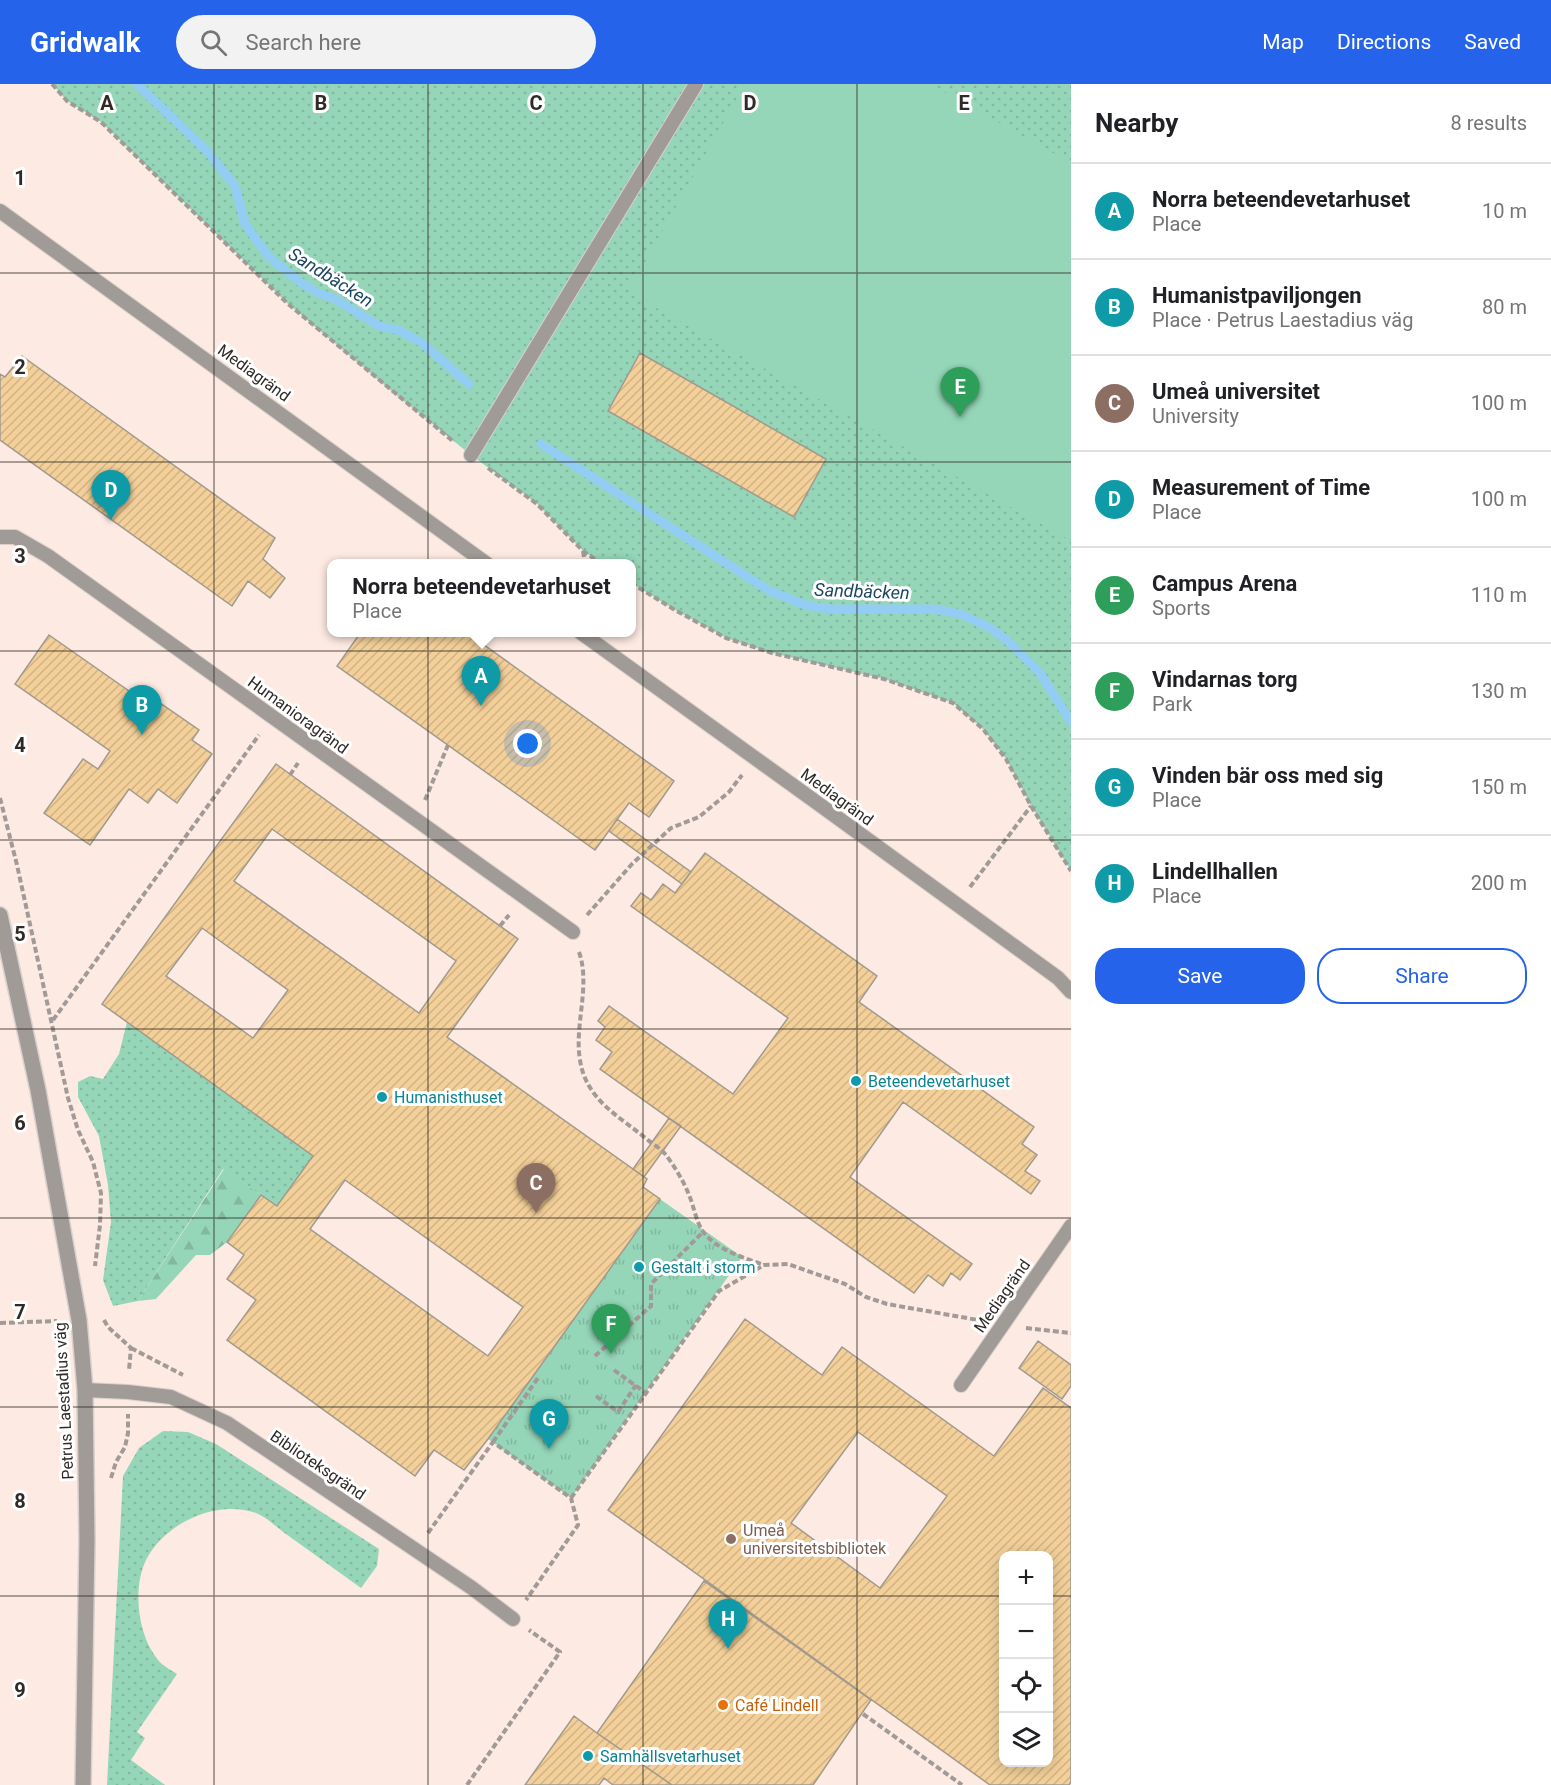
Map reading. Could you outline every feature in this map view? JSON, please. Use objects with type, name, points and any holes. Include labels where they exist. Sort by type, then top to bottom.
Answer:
[{"type":"street","name":"Petrus Laestadius väg","points":[[0,915],[38,1090],[79,1320],[85,1390],[87,1540],[83,1785]]},
{"type":"lane","points":[[471,455],[696,84]]},
{"type":"lane","name":"Mediagränd","points":[[0,211],[480,559]]},
{"type":"lane","name":"Humanioragränd","points":[[0,537],[15,537],[48,556],[573,932]]},
{"type":"lane","name":"Mediagränd","points":[[586,637],[957,904],[1058,978],[1071,992]]},
{"type":"lane","name":"Mediagränd","points":[[961,1385],[1071,1227]]},
{"type":"lane","name":"Biblioteksgränd","points":[[85,1390],[171,1397],[227,1423],[513,1619]]},
{"type":"path","points":[[52,84],[67,101],[101,122],[287,303],[471,455],[537,504],[584,551],[595,559]]},
{"type":"path","points":[[584,551],[585,559]]},
{"type":"path","points":[[636,586],[726,638],[772,653],[884,679],[953,703],[983,729],[1006,759],[1031,806],[1071,871]]},
{"type":"path","points":[[53,1021],[272,717]]},
{"type":"path","points":[[416,820],[448,745]]},
{"type":"path","points":[[755,758],[729,792],[699,817],[670,828],[632,864],[573,932],[583,962],[579,1024],[580,1061],[588,1085],[601,1104],[665,1154],[689,1193],[703,1232],[716,1244],[764,1265],[788,1264],[845,1284],[866,1297],[887,1304],[1003,1325],[1071,1333]]},
{"type":"path","points":[[957,904],[1031,806]]},
{"type":"path","points":[[595,1356],[651,1306],[651,1284],[703,1232]]},
{"type":"path","points":[[571,1498],[719,1291],[764,1265]]},
{"type":"path","points":[[0,1323],[79,1320]]},
{"type":"path","points":[[614,1370],[646,1393]]},
{"type":"path","points":[[416,1551],[538,1378]]},
{"type":"path","points":[[618,1412],[636,1385]]},
{"type":"path","points":[[596,1396],[627,1419]]},
{"type":"path","points":[[467,1785],[560,1652],[513,1619],[578,1525],[571,1498],[493,1442]]},
{"type":"path","points":[[863,1714],[962,1785]]},
{"type":"shaded area","points":[[0,84],[52,84],[67,101],[101,122],[287,303],[471,455],[537,504],[583,551],[596,559],[327,559],[327,637],[636,637],[636,586],[726,638],[772,653],[884,679],[953,703],[983,729],[1006,759],[1031,806],[1071,871],[1071,1785],[0,1785]]},
{"type":"green space","points":[[52,84],[1071,84],[1071,871],[1031,806],[1006,759],[983,729],[953,703],[884,679],[772,653],[726,638],[636,586],[636,559],[596,559],[583,551],[537,504],[395,394],[287,303],[101,122],[67,101]]},
{"type":"green space","points":[[745,84],[930,84],[1071,163],[1071,541],[628,292]]},
{"type":"green space","points":[[127,1022],[313,1156],[277,1206],[223,1169],[138,1301],[113,1306],[103,1280],[111,1222],[108,1185],[99,1136],[78,1097],[78,1082],[90,1076],[103,1079],[119,1054]]},
{"type":"green space","points":[[224,1169],[261,1195],[227,1242],[210,1255],[196,1255],[156,1299],[138,1301]]},
{"type":"green space","points":[[660,1199],[742,1257],[571,1498],[488,1439]]},
{"type":"green space","points":[[163,1431],[188,1432],[216,1444],[379,1549],[377,1566],[361,1588],[264,1517],[241,1509],[225,1509],[193,1517],[166,1535],[146,1560],[139,1584],[139,1612],[151,1650],[160,1662],[177,1674],[137,1732],[145,1738],[131,1760],[165,1785],[107,1785],[123,1476],[139,1448]]},
{"type":"building","points":[[640,353],[826,459],[794,517],[608,411]]},
{"type":"building","points":[[22,356],[275,538],[263,559],[285,578],[270,598],[248,581],[232,606],[0,440],[0,374],[5,377]]},
{"type":"building","points":[[49,635],[142,700],[147,694],[199,730],[192,740],[212,754],[177,803],[158,789],[148,803],[129,789],[90,845],[44,813],[83,759],[98,769],[110,751],[15,684]]},
{"type":"building","points":[[357,637],[473,637],[674,781],[649,817],[629,803],[595,850],[337,666]]},
{"type":"building","name":"Humanisthuset","points":[[276,764],[518,939],[447,1037],[647,1179],[643,1187],[660,1199],[464,1470],[434,1450],[415,1476],[227,1340],[256,1300],[227,1279],[244,1255],[227,1242],[261,1195],[277,1206],[313,1156],[102,1004]],"holes":[[[272,829],[456,961],[419,1013],[234,881]],[[202,928],[288,990],[253,1038],[166,976]],[[345,1180],[523,1307],[488,1356],[310,1229]]]},
{"type":"building","points":[[617,819],[691,872],[682,884],[609,831]]},
{"type":"building","name":"Beteendevetarhuset","points":[[705,853],[877,976],[859,1002],[1034,1127],[1022,1144],[1037,1155],[1025,1171],[1040,1181],[1031,1194],[903,1102],[850,1177],[972,1264],[960,1280],[951,1273],[943,1286],[928,1275],[914,1293],[600,1069],[612,1052],[596,1040],[605,1027],[598,1021],[609,1006],[733,1094],[788,1018],[631,906],[641,893],[651,900],[663,884],[675,893]]},
{"type":"building","points":[[669,1118],[681,1126],[644,1177],[633,1169]]},
{"type":"building","name":"Umeå universitetsbibliotek","points":[[745,1319],[822,1375],[842,1347],[994,1456],[1043,1388],[1071,1408],[1071,1782],[1069,1785],[990,1785],[608,1510]],"holes":[[[858,1432],[947,1496],[880,1588],[791,1523]]]},
{"type":"building","points":[[1038,1341],[1071,1365],[1071,1386],[1062,1399],[1019,1368]]},
{"type":"building","points":[[704,1581],[871,1700],[813,1785],[672,1785],[597,1733]]},
{"type":"building","name":"Samhällsvetarhuset","points":[[574,1716],[672,1785],[613,1785],[604,1778],[599,1785],[525,1785]]},
{"type":"waterway","name":"Sandbäcken","points":[[137,84],[208,152],[235,186],[245,224],[269,257],[318,293],[335,299],[379,326],[398,330],[421,342],[469,384]]},
{"type":"waterway","name":"Sandbäcken","points":[[541,444],[768,590],[805,605],[829,609],[933,609],[961,614],[992,629],[1009,642],[1040,673],[1071,722]]},
{"type":"place","name":"Campus Arena","points":[[960,417]]},
{"type":"place","name":"Measurement of Time","points":[[111,520]]},
{"type":"place","name":"Norra beteendevetarhuset","points":[[481,706]]},
{"type":"place","name":"Humanistpaviljongen","points":[[142,735]]},
{"type":"place","name":"Beteendevetarhuset","points":[[856,1081]]},
{"type":"place","name":"Humanisthuset","points":[[382,1097]]},
{"type":"place","name":"Umeå universitet","points":[[536,1213]]},
{"type":"place","name":"Gestalt i storm","points":[[639,1267]]},
{"type":"place","name":"Vindarnas torg","points":[[611,1354]]},
{"type":"place","name":"Vinden bär oss med sig","points":[[549,1449]]},
{"type":"place","name":"Umeå universitetsbibliotek","points":[[731,1539]]},
{"type":"place","name":"Lindellhallen","points":[[728,1649]]},
{"type":"place","name":"Café Lindell","points":[[723,1705]]},
{"type":"place","name":"Samhällsvetarhuset","points":[[588,1756]]}]
